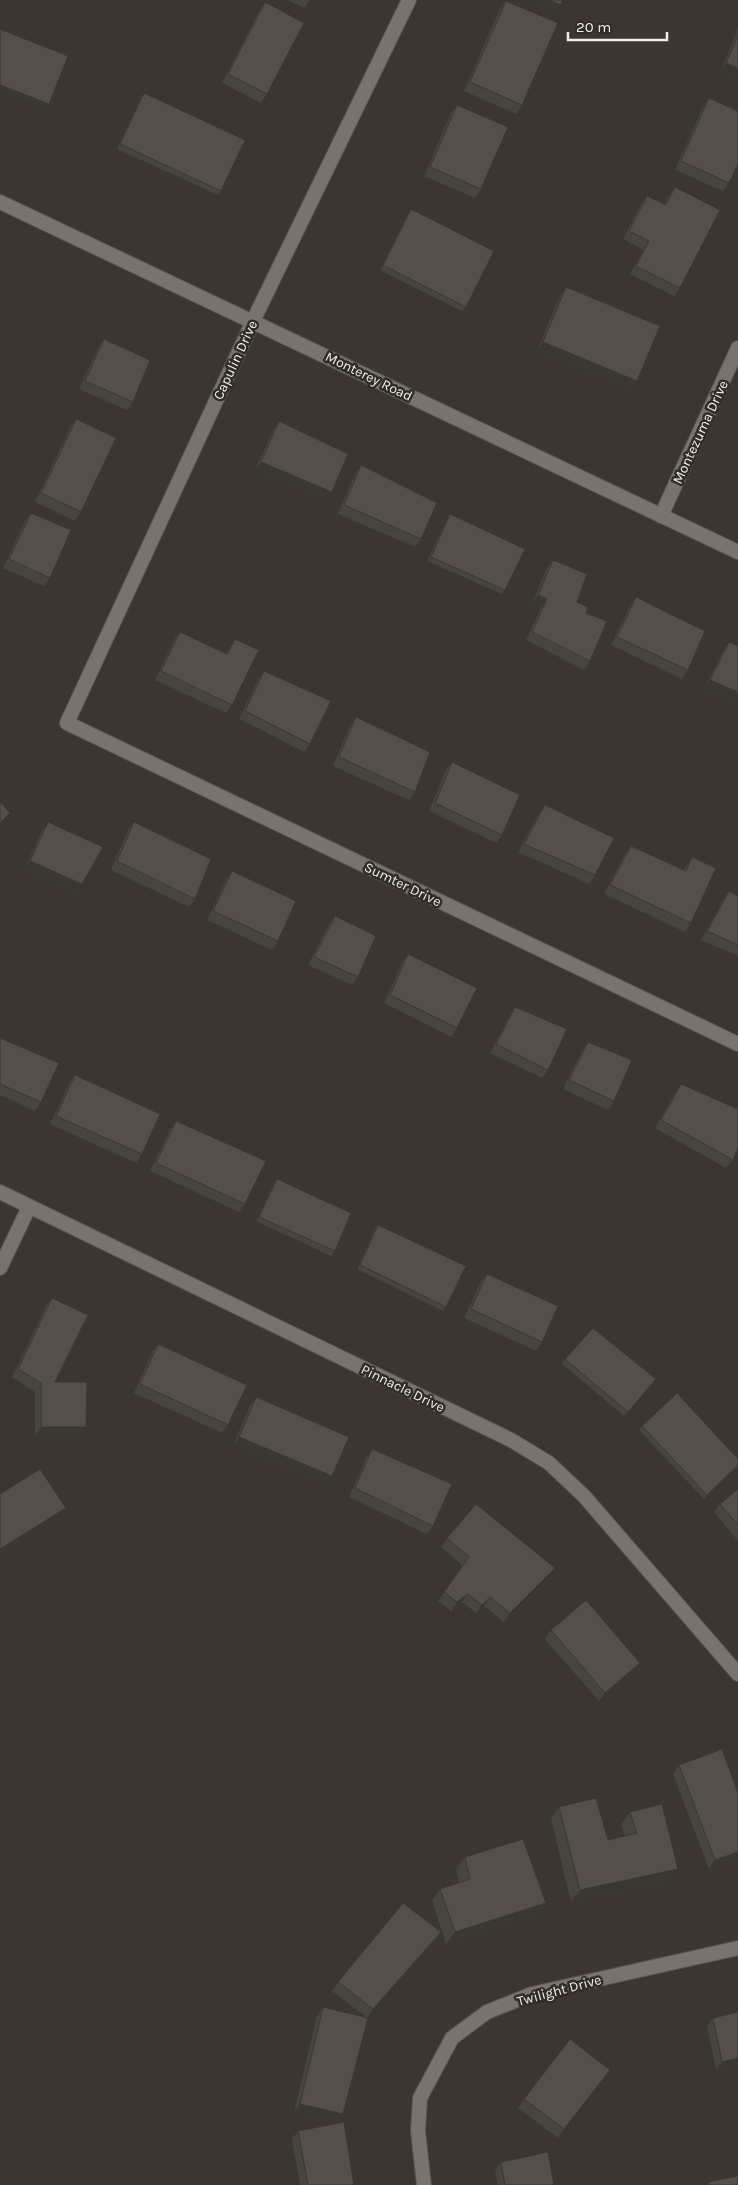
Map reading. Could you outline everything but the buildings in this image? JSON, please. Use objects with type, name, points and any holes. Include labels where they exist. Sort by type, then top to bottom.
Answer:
[{"type":"street","name":"Capulin Drive","points":[[67,724],[253,321],[409,0]]},
{"type":"street","name":"Monterey Road","points":[[0,202],[738,552]]},
{"type":"street","name":"Montezuma Drive","points":[[661,516],[738,348]]},
{"type":"street","name":"Sumter Drive","points":[[67,724],[738,1044]]},
{"type":"street","name":"Pinnacle Drive","points":[[0,1192],[511,1440],[549,1463],[584,1496],[738,1674]]},
{"type":"street","points":[[0,1268],[29,1207]]},
{"type":"street","name":"Twilight Drive","points":[[424,2185],[418,2131],[420,2098],[452,2038],[488,2012],[532,1994],[738,1948]]}]
